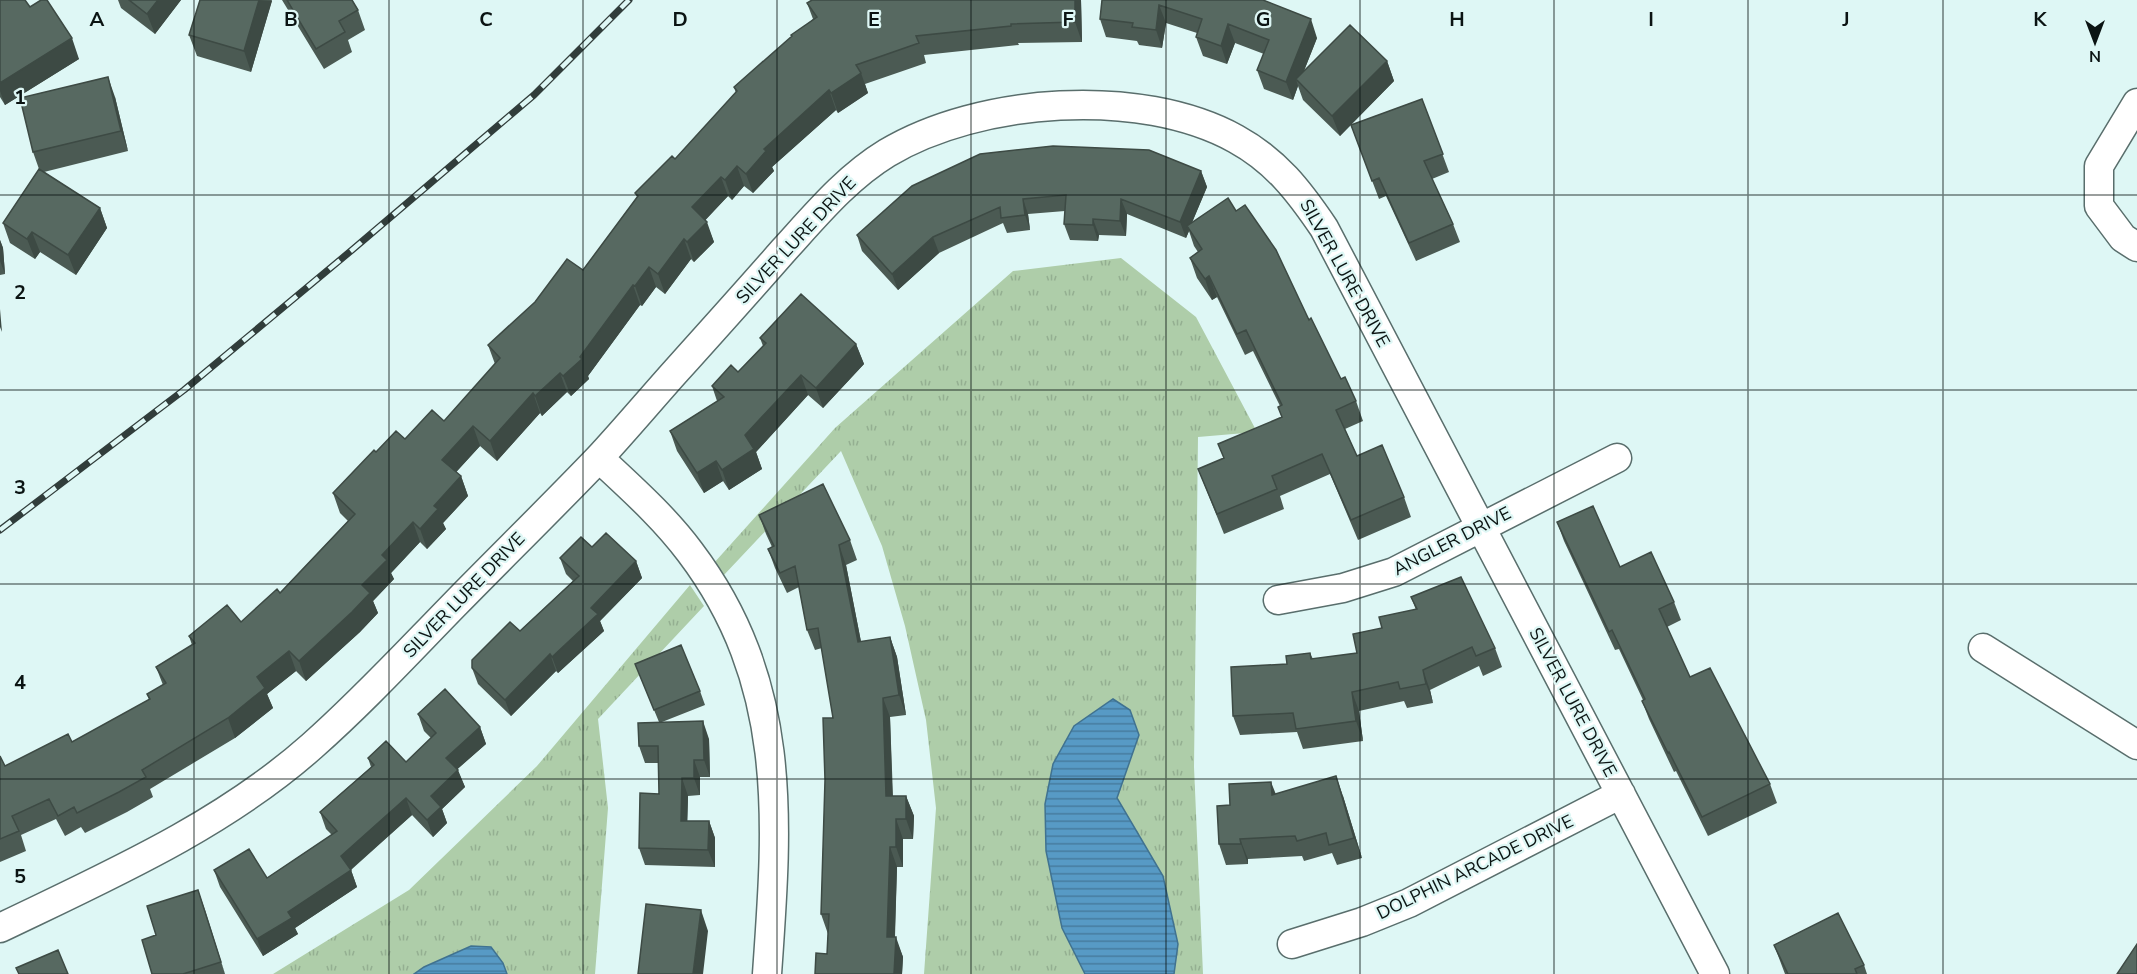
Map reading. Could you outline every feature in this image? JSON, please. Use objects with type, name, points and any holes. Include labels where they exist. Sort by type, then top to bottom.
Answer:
[{"type":"street","points":[[2137,103],[2099,166],[2099,206],[2123,238],[2137,247]]},
{"type":"street","name":"SILVER LURE DRIVE","points":[[0,928],[172,842],[223,813],[272,781],[315,744],[395,666],[599,458],[827,203],[853,177],[886,154],[922,135],[960,121],[998,112],[1078,105],[1161,112],[1202,124],[1236,139],[1268,161],[1298,190],[1324,228],[1715,974]]},
{"type":"street","points":[[599,458],[669,526],[691,553],[730,616],[749,661],[762,705],[771,755],[775,821],[767,974]]},
{"type":"street","name":"ANGLER DRIVE","points":[[1278,600],[1343,588],[1394,572],[1617,458]]},
{"type":"street","points":[[1983,648],[2137,745]]},
{"type":"street","name":"DOLPHIN ARCADE DRIVE","points":[[1293,944],[1362,922],[1409,903],[1621,795]]},
{"type":"green space","points":[[1121,258],[1196,317],[1257,432],[1198,437],[1194,767],[1203,974],[924,974],[936,808],[926,720],[905,626],[882,546],[841,451],[723,576],[714,563],[835,428],[1013,271]]},
{"type":"green space","points":[[690,585],[704,606],[598,719],[608,808],[595,974],[273,974],[409,890],[537,766]]},
{"type":"water","points":[[1113,699],[1130,710],[1139,735],[1117,798],[1163,876],[1178,944],[1174,974],[1085,974],[1062,928],[1046,851],[1045,804],[1053,764],[1074,726]]},
{"type":"water","points":[[471,946],[491,947],[503,963],[507,974],[414,974],[424,967]]},
{"type":"building","points":[[0,0],[25,0],[30,7],[41,0],[47,0],[72,38],[0,83]]},
{"type":"building","points":[[129,0],[158,0],[147,14]]},
{"type":"building","points":[[200,0],[259,0],[244,51],[189,35]]},
{"type":"building","points":[[287,0],[352,0],[358,10],[339,21],[345,32],[316,49]]},
{"type":"building","points":[[812,0],[1075,0],[1075,22],[1011,24],[1011,26],[916,36],[919,43],[856,65],[861,73],[831,93],[829,90],[764,149],[766,151],[746,174],[737,166],[725,180],[721,177],[692,207],[707,222],[687,242],[684,239],[658,274],[649,267],[580,357],[582,359],[563,376],[560,373],[535,396],[533,393],[490,441],[473,426],[442,460],[461,476],[434,506],[438,509],[420,529],[413,522],[382,555],[387,560],[362,585],[370,593],[299,661],[289,651],[257,677],[265,688],[228,718],[142,770],[146,777],[77,813],[74,807],[58,816],[49,799],[12,816],[19,831],[0,839],[0,756],[5,766],[68,734],[72,742],[150,699],[147,694],[166,683],[156,667],[195,643],[189,636],[227,605],[241,622],[277,589],[280,593],[355,514],[333,493],[374,450],[376,452],[396,431],[405,439],[432,410],[444,421],[500,358],[488,345],[535,302],[567,259],[583,270],[638,196],[635,193],[672,156],[675,159],[737,91],[734,87],[791,35],[817,17],[807,3]]},
{"type":"building","points":[[1102,0],[1263,0],[1311,19],[1286,82],[1257,70],[1269,40],[1228,24],[1221,46],[1196,37],[1202,19],[1159,5],[1156,30],[1132,27],[1133,23],[1100,19]]},
{"type":"building","points":[[1350,25],[1387,61],[1332,116],[1296,79]]},
{"type":"building","points":[[108,77],[121,131],[33,152],[20,98]]},
{"type":"building","points":[[1422,99],[1443,154],[1424,161],[1453,224],[1409,243],[1379,178],[1372,181],[1351,125]]},
{"type":"building","points":[[1053,146],[1149,150],[1201,171],[1180,222],[1121,199],[1120,221],[1093,219],[1093,225],[1064,224],[1066,195],[1023,199],[1025,215],[1001,218],[1000,207],[933,237],[892,274],[857,235],[912,186],[980,154]]},
{"type":"building","points":[[39,169],[100,208],[68,255],[32,232],[27,239],[3,223]]},
{"type":"building","points":[[1228,198],[1236,211],[1245,205],[1276,250],[1309,320],[1311,318],[1341,379],[1345,377],[1356,401],[1336,410],[1357,456],[1382,445],[1404,497],[1351,520],[1322,454],[1272,476],[1277,489],[1217,514],[1198,469],[1224,458],[1218,444],[1282,417],[1278,407],[1282,405],[1246,330],[1237,334],[1209,276],[1205,279],[1190,258],[1202,249],[1187,226]]},
{"type":"building","points":[[801,294],[856,344],[816,388],[801,375],[745,435],[754,449],[722,470],[716,461],[697,473],[670,431],[724,397],[712,386],[731,365],[738,372],[766,343],[760,338]]},
{"type":"building","points":[[823,484],[850,540],[839,545],[858,642],[890,637],[899,695],[883,698],[886,796],[906,796],[906,819],[896,819],[896,847],[890,847],[887,937],[896,937],[894,974],[815,974],[816,953],[827,954],[829,914],[821,914],[825,780],[823,718],[833,718],[818,628],[807,630],[795,566],[780,573],[768,549],[774,546],[759,515]]},
{"type":"building","points":[[1593,506],[1620,567],[1651,552],[1674,602],[1659,609],[1690,677],[1710,668],[1770,784],[1702,817],[1642,701],[1645,699],[1612,630],[1609,632],[1557,522]]},
{"type":"building","points":[[606,533],[636,561],[591,608],[598,614],[552,657],[550,654],[505,700],[472,668],[472,660],[510,622],[520,631],[579,576],[560,558],[581,537],[592,547]]},
{"type":"building","points":[[1461,577],[1495,648],[1476,656],[1472,647],[1423,670],[1426,684],[1400,689],[1398,682],[1352,692],[1356,721],[1296,729],[1293,713],[1233,716],[1231,667],[1287,664],[1286,656],[1310,653],[1311,659],[1357,653],[1353,634],[1382,628],[1379,617],[1417,609],[1411,597]]},
{"type":"building","points":[[681,645],[700,691],[654,710],[635,664]]},
{"type":"building","points":[[445,689],[480,727],[446,758],[458,770],[431,796],[441,807],[427,820],[406,798],[341,856],[351,870],[288,912],[292,918],[257,939],[214,870],[249,849],[267,878],[337,831],[320,812],[374,765],[368,758],[386,741],[406,762],[436,733],[418,714]]},
{"type":"building","points":[[703,721],[704,760],[694,760],[694,778],[682,778],[681,821],[709,821],[708,850],[639,848],[640,793],[659,794],[658,746],[639,746],[638,723]]},
{"type":"building","points":[[1336,776],[1354,838],[1329,845],[1326,833],[1297,841],[1295,836],[1240,839],[1241,844],[1219,844],[1217,806],[1230,805],[1229,784],[1271,782],[1272,795]]},
{"type":"building","points":[[198,890],[221,962],[183,974],[152,974],[142,940],[156,935],[147,906]]},
{"type":"building","points":[[646,904],[701,910],[693,974],[638,974]]},
{"type":"building","points":[[1838,913],[1864,965],[1855,969],[1857,974],[1788,974],[1774,945]]},
{"type":"building","points":[[2137,944],[2137,974],[2117,974]]},
{"type":"building","points":[[58,950],[68,974],[19,974],[16,968]]},
{"type":"railway","points":[[0,530],[184,390],[352,250],[534,95],[629,0]]}]
